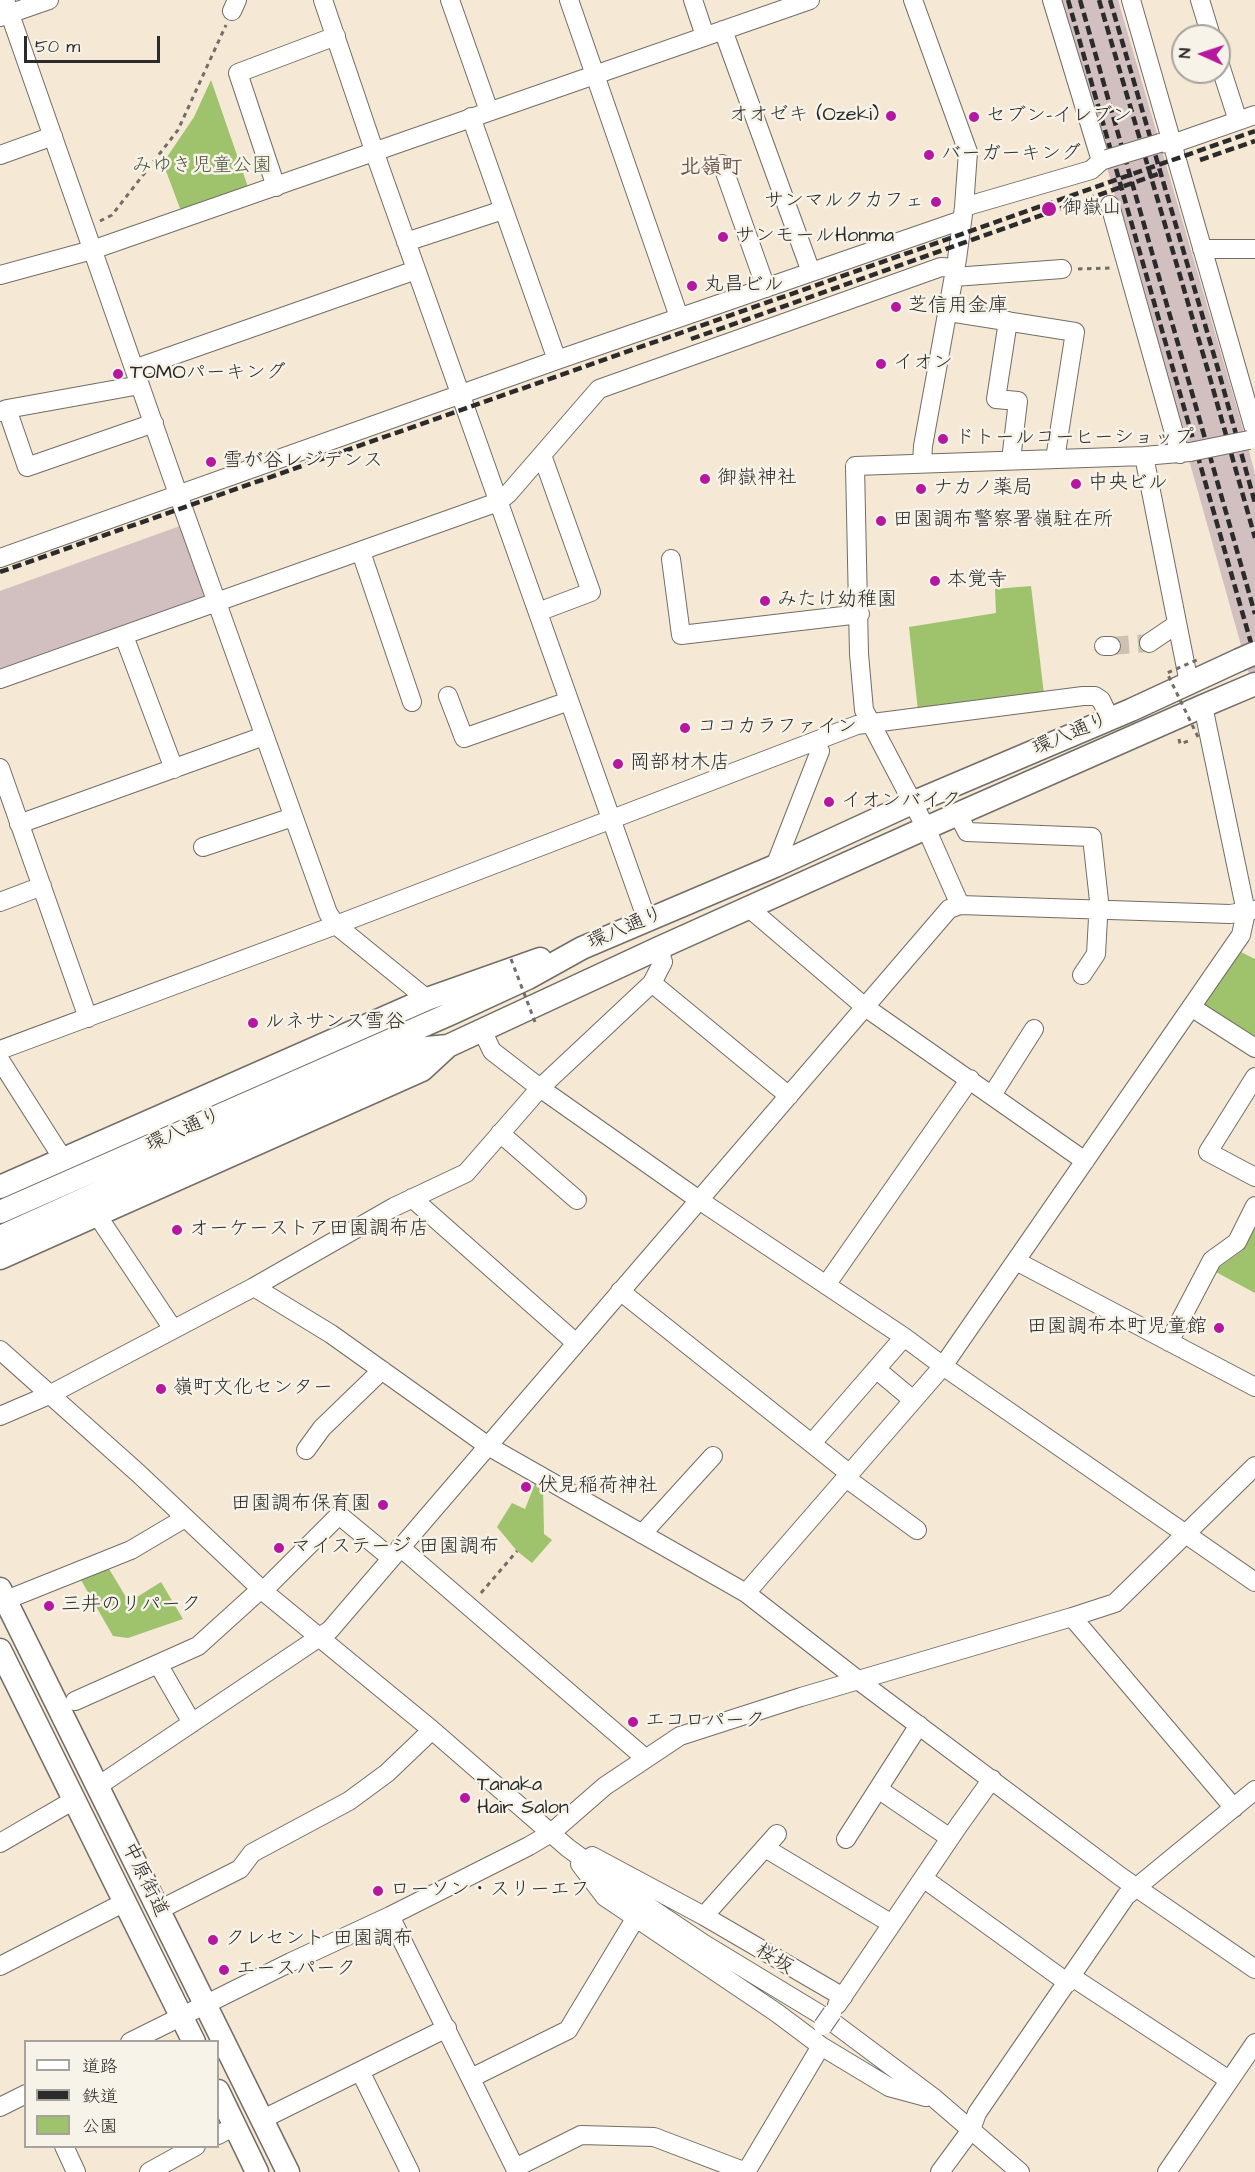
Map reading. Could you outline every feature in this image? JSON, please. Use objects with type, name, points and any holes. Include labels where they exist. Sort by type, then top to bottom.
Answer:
[{"type":"main road","name":"環八通り","points":[[0,1237],[373,1059],[582,948],[775,866],[912,803],[1110,719],[1247,657]]},
{"type":"main road","name":"環八通り","points":[[0,1212],[373,1059],[417,1049],[448,1046],[926,828],[1252,686]]},
{"type":"main road","points":[[0,1187],[427,999],[523,964],[582,948]]},
{"type":"main road","points":[[0,1258],[422,1070],[448,1046]]},
{"type":"main road","name":"中原街道","points":[[3,1594],[288,2172]]},
{"type":"main road","name":"中原街道","points":[[3,1663],[193,2040]]},
{"type":"main road","points":[[219,2096],[226,2131],[258,2172]]},
{"type":"street","points":[[49,0],[5,10],[53,136],[328,912],[336,925],[427,999]]},
{"type":"street","points":[[323,0],[406,242],[647,920]]},
{"type":"street","points":[[450,0],[489,111]]},
{"type":"street","points":[[569,0],[679,317]]},
{"type":"street","points":[[693,0],[705,36]]},
{"type":"street","points":[[914,0],[968,152],[955,273],[923,446],[922,463]]},
{"type":"street","points":[[1052,0],[1104,160]]},
{"type":"street","points":[[960,905],[926,828],[864,710],[859,654],[860,614],[855,466],[1144,456],[1185,453],[1253,437],[1202,249],[1166,143],[1131,0]]},
{"type":"street","points":[[1200,0],[1207,24]]},
{"type":"street","points":[[0,275],[92,250],[705,36],[775,18],[814,3]]},
{"type":"street","points":[[723,30],[811,272]]},
{"type":"street","points":[[276,187],[238,73],[336,36]]},
{"type":"street","points":[[0,558],[556,360],[811,272],[963,213],[1091,170],[1104,160],[1246,118],[1230,84]]},
{"type":"street","points":[[471,117],[556,360]]},
{"type":"street","points":[[0,155],[53,136]]},
{"type":"street","points":[[722,165],[766,288]]},
{"type":"street","points":[[1110,205],[1185,453]]},
{"type":"street","points":[[406,242],[503,210]]},
{"type":"street","points":[[1202,249],[1255,249]]},
{"type":"street","points":[[0,679],[498,502],[508,494],[599,389],[941,267],[955,273],[1062,269]]},
{"type":"street","points":[[153,423],[27,467],[4,410],[137,377],[416,270]]},
{"type":"street","points":[[949,312],[1075,332],[1055,459]]},
{"type":"street","points":[[1008,321],[996,399],[1018,401],[1011,460]]},
{"type":"street","points":[[538,612],[591,592],[542,455]]},
{"type":"street","points":[[1144,456],[1189,683]]},
{"type":"street","points":[[361,552],[412,702]]},
{"type":"street","points":[[671,559],[681,635],[860,614]]},
{"type":"street","points":[[1149,643],[1177,624]]},
{"type":"street","points":[[124,636],[174,769]]},
{"type":"street","points":[[448,696],[464,738],[569,701]]},
{"type":"street","points":[[0,1050],[336,925],[857,725],[1083,696],[1095,696],[1101,700],[1110,719]]},
{"type":"street","points":[[746,1593],[943,1366],[1241,934],[1250,911],[1203,706]]},
{"type":"street","points":[[20,824],[264,736]]},
{"type":"street","points":[[775,866],[820,751],[816,741]]},
{"type":"street","points":[[0,768],[7,807],[20,824],[88,1018]]},
{"type":"street","points":[[958,814],[967,832],[1092,837],[1100,910],[1096,954],[1082,975]]},
{"type":"street","points":[[203,847],[293,817]]},
{"type":"street","points":[[0,902],[42,886]]},
{"type":"street","points":[[98,1786],[320,1639],[330,1630],[949,909],[960,905],[1230,914],[1250,911]]},
{"type":"street","points":[[749,908],[866,1007],[1085,1161]]},
{"type":"street","points":[[0,1416],[49,1395],[254,1287],[412,1198],[466,1173],[540,1088],[652,983],[663,962],[659,948]]},
{"type":"street","points":[[652,983],[789,1096]]},
{"type":"street","points":[[1191,1007],[1255,1048]]},
{"type":"street","points":[[992,1095],[1034,1029]]},
{"type":"street","points":[[482,1030],[492,1051],[540,1088],[699,1200],[904,1337],[1255,1582]]},
{"type":"street","points":[[0,1060],[63,1159]]},
{"type":"street","points":[[1255,1077],[1208,1152],[1255,1177]]},
{"type":"street","points":[[826,1285],[970,1079]]},
{"type":"street","points":[[500,1133],[577,1200]]},
{"type":"street","points":[[412,1198],[576,1343]]},
{"type":"street","points":[[1169,1342],[1212,1260],[1237,1242],[1255,1206]]},
{"type":"street","points":[[98,1215],[173,1329]]},
{"type":"street","points":[[1016,1261],[1255,1387]]},
{"type":"street","points":[[254,1287],[331,1334],[488,1446],[746,1593],[858,1680],[1135,1887],[1255,1969]]},
{"type":"street","points":[[621,1291],[917,1530]]},
{"type":"street","points":[[812,1443],[904,1337]]},
{"type":"street","name":"桜坂","points":[[0,1350],[262,1590],[432,1730],[568,1848],[695,1938],[831,2021],[934,2098],[1020,2172]]},
{"type":"street","points":[[876,1369],[913,1400]]},
{"type":"street","points":[[306,1450],[322,1428],[382,1370]]},
{"type":"street","points":[[642,1534],[713,1456]]},
{"type":"street","points":[[134,2040],[529,1846],[551,1833],[605,1786],[680,1736],[1115,1603],[1255,1466]]},
{"type":"street","points":[[75,1701],[198,1646],[262,1590],[339,1515],[469,1607],[645,1758]]},
{"type":"street","points":[[3,1594],[131,1550],[185,1518]]},
{"type":"street","points":[[1072,1617],[1234,1808]]},
{"type":"street","points":[[158,1664],[192,1723]]},
{"type":"street","points":[[846,1839],[919,1725]]},
{"type":"street","points":[[159,1910],[240,1869],[252,1853],[349,1801],[387,1773],[432,1730]]},
{"type":"street","points":[[828,2019],[950,1838],[993,1779]]},
{"type":"street","points":[[878,1789],[950,1838]]},
{"type":"street","points":[[940,2172],[971,2130],[976,2114],[1126,1896],[1255,1790]]},
{"type":"street","points":[[0,1843],[74,1800]]},
{"type":"street","points":[[705,1916],[777,1834]]},
{"type":"street","points":[[568,1848],[600,1859],[705,1916],[843,1996]]},
{"type":"street","points":[[568,1848],[605,1897],[635,1919],[777,2013],[821,2046],[889,2087],[934,2098]]},
{"type":"street","points":[[765,1848],[892,1924]]},
{"type":"street","points":[[923,1878],[1070,1980],[1229,2080]]},
{"type":"street","points":[[0,1966],[125,1902]]},
{"type":"street","points":[[390,1916],[516,2170],[581,2135],[654,2137],[746,2172],[821,2046]]},
{"type":"street","points":[[471,2078],[568,2030],[635,1919]]},
{"type":"street","points":[[262,2119],[447,2028]]},
{"type":"street","points":[[1167,2172],[1255,2043]]},
{"type":"street","points":[[360,2071],[410,2172]]},
{"type":"street","points":[[0,2107],[24,2095]]},
{"type":"street","points":[[65,2148],[76,2172]]},
{"type":"street","points":[[149,2172],[192,2148]]},
{"type":"path","points":[[85,228],[112,215],[148,172],[178,129],[235,5]]},
{"type":"path","points":[[1062,269],[1127,267]]},
{"type":"path","points":[[1189,735],[1178,739],[1180,744],[1198,737],[1167,673],[1199,659]]},
{"type":"path","points":[[511,959],[536,1022]]},
{"type":"path","points":[[469,1607],[517,1551]]},
{"type":"shaded area","points":[[1060,0],[1118,0],[1244,432],[1255,474],[1255,695]]},
{"type":"shaded area","points":[[180,526],[206,598],[0,670],[0,591]]},
{"type":"green space","name":"みゆき児童公園","points":[[211,80],[248,187],[181,211],[163,163],[194,117]]},
{"type":"green space","points":[[1031,586],[1044,694],[918,711],[909,627],[996,613],[995,589]]},
{"type":"green space","points":[[1241,952],[1255,959],[1255,1036],[1204,1005]]},
{"type":"green space","points":[[1255,1225],[1255,1293],[1214,1271],[1243,1250]]},
{"type":"green space","points":[[536,1481],[543,1486],[544,1534],[552,1540],[532,1563],[517,1551],[497,1527],[512,1503],[525,1509]]},
{"type":"green space","points":[[109,1569],[129,1602],[161,1582],[183,1619],[128,1638],[113,1636],[81,1580]]},
{"type":"tunnel","points":[[1111,646],[1149,643]]},
{"type":"railway","points":[[1068,0],[1255,657]]},
{"type":"railway","points":[[1080,0],[1255,614]]},
{"type":"railway","points":[[1099,0],[1255,538]]},
{"type":"railway","points":[[1110,0],[1255,503]]},
{"type":"railway","points":[[0,572],[1255,131]]},
{"type":"railway","points":[[1200,160],[1255,141]]},
{"type":"railway","points":[[691,339],[1158,174]]},
{"type":"place","name":"オオゼキ (Ozeki)","points":[[891,116]]},
{"type":"place","name":"セブン-イレブン","points":[[974,117]]},
{"type":"place","name":"バーガーキング","points":[[929,155]]},
{"type":"place","name":"サンマルクカフェ","points":[[936,202]]},
{"type":"place","name":"御嶽山","points":[[1049,209]]},
{"type":"place","name":"サンモールHonma","points":[[723,237]]},
{"type":"place","name":"丸昌ビル","points":[[692,286]]},
{"type":"place","name":"芝信用金庫","points":[[896,307]]},
{"type":"place","name":"イオン","points":[[881,364]]},
{"type":"place","name":"TOMOパーキング","points":[[118,374]]},
{"type":"place","name":"ドトールコーヒーショップ","points":[[943,439]]},
{"type":"place","name":"雪が谷レジデンス","points":[[211,462]]},
{"type":"place","name":"御嶽神社","points":[[705,479]]},
{"type":"place","name":"中央ビル","points":[[1076,484]]},
{"type":"place","name":"ナカノ薬局","points":[[921,489]]},
{"type":"place","name":"田園調布警察署嶺駐在所","points":[[881,521]]},
{"type":"place","name":"本覚寺","points":[[935,581]]},
{"type":"place","name":"みたけ幼稚園","points":[[765,601]]},
{"type":"place","name":"ココカラファイン","points":[[685,728]]},
{"type":"place","name":"岡部材木店","points":[[618,764]]},
{"type":"place","name":"イオンバイク","points":[[829,802]]},
{"type":"place","name":"ルネサンス雪谷","points":[[253,1023]]},
{"type":"place","name":"オーケーストア田園調布店","points":[[177,1230]]},
{"type":"place","name":"田園調布本町児童館","points":[[1219,1328]]},
{"type":"place","name":"嶺町文化センター","points":[[161,1389]]},
{"type":"place","name":"伏見稲荷神社","points":[[526,1487]]},
{"type":"place","name":"田園調布保育園","points":[[383,1505]]},
{"type":"place","name":"マイステージ 田園調布","points":[[279,1548]]},
{"type":"place","name":"三井のリパーク","points":[[49,1606]]},
{"type":"place","name":"エコロパーク","points":[[633,1722]]},
{"type":"place","name":"Tanaka Hair Salon","points":[[465,1798]]},
{"type":"place","name":"ローソン・スリーエフ","points":[[378,1891]]},
{"type":"place","name":"クレセント 田園調布","points":[[213,1940]]},
{"type":"place","name":"エースパーク","points":[[224,1970]]},
{"type":"district","name":"北嶺町","points":[[711,169]]}]
